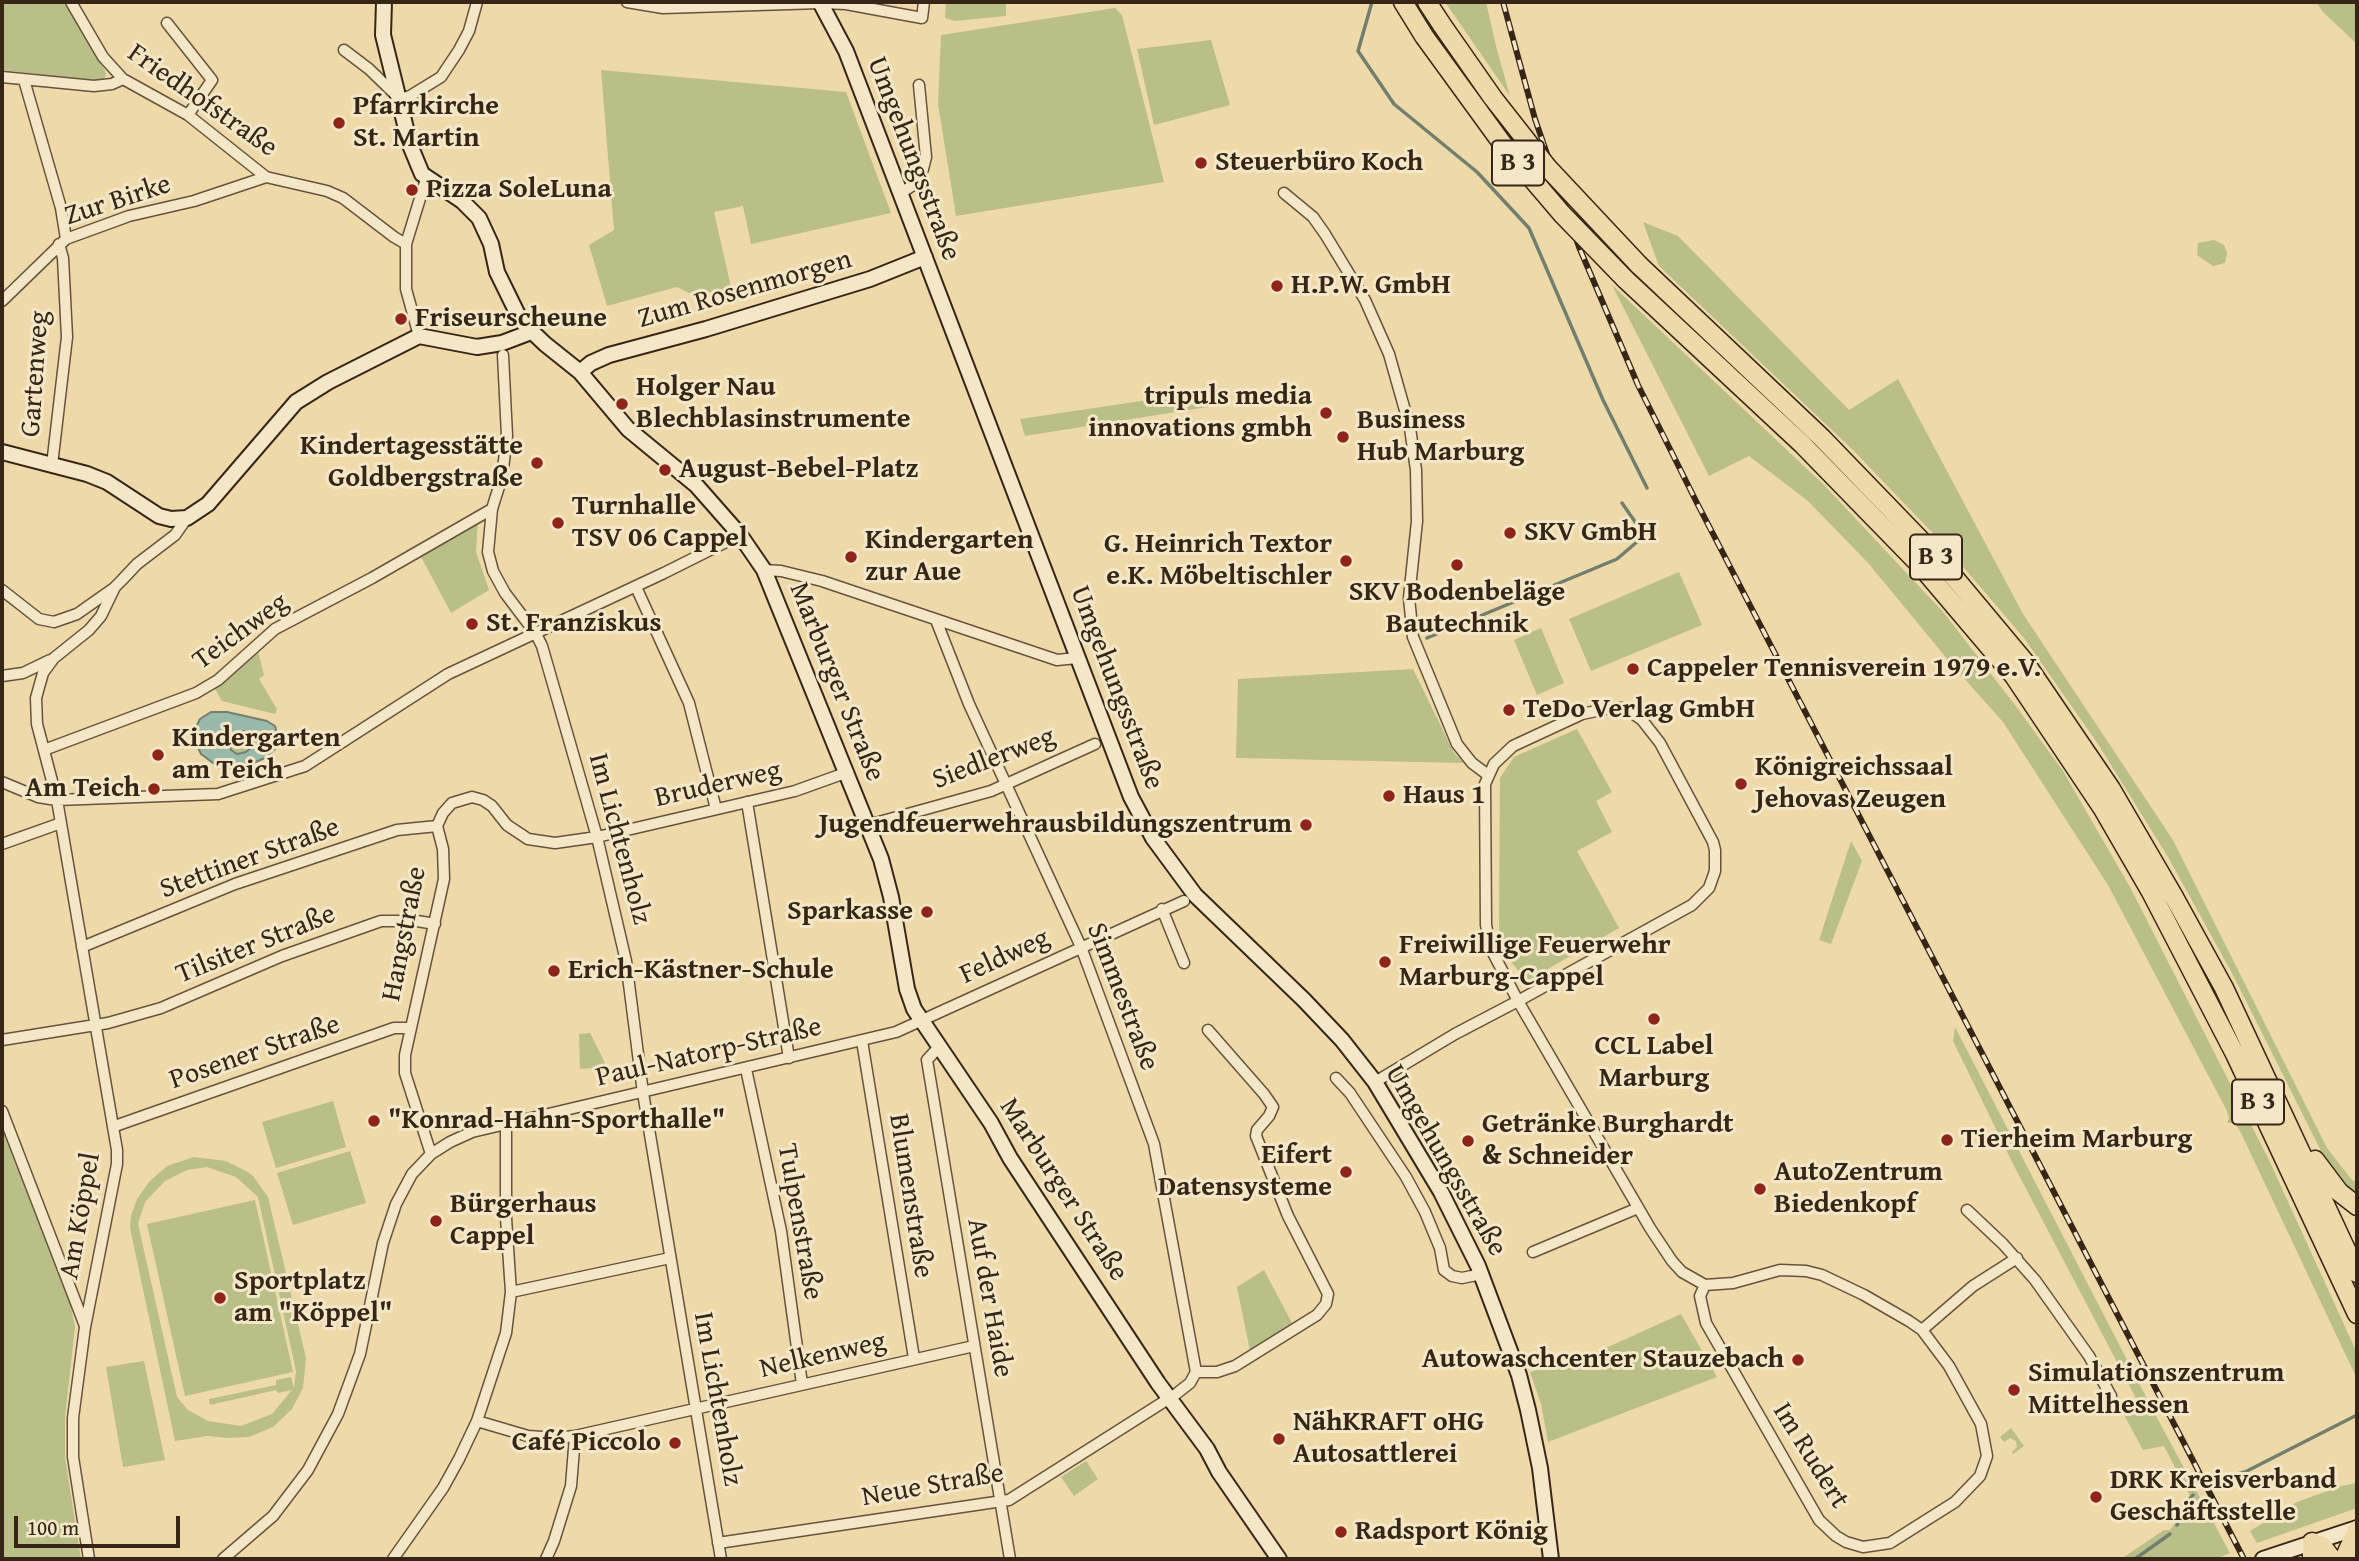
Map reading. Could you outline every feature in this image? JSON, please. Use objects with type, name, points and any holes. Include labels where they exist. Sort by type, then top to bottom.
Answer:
[{"type":"highway","name":"B 3","points":[[1403,2],[1476,110],[1532,181],[1625,279],[1802,444],[1851,494],[1919,564],[2014,676],[2103,809],[2151,892],[2235,1054],[2357,1314]]},
{"type":"highway","name":"B 3","points":[[1427,2],[1493,98],[1577,201],[1639,265],[1822,438],[1938,558],[2024,661],[2111,789],[2224,988],[2357,1272]]},
{"type":"highway","name":"B 3","points":[[2273,1091],[2329,1181],[2357,1206]]},
{"type":"highway","points":[[2344,1559],[2357,1529]]},
{"type":"highway","points":[[2312,1551],[2323,1548],[2332,1559]]},
{"type":"street","name":"Friedhofstraße","points":[[71,2],[103,57],[123,79],[188,115],[266,177],[327,191],[343,198],[406,244]]},
{"type":"street","points":[[384,2],[383,35],[410,145],[419,169],[426,178],[406,244],[406,289],[419,336]]},
{"type":"street","points":[[400,99],[418,93],[441,77],[469,31],[477,2]]},
{"type":"street","points":[[627,2],[663,8],[820,2],[922,18],[924,2]]},
{"type":"street","name":"Umgehungsstraße","points":[[820,2],[846,51],[1130,797],[1153,838],[1195,895],[1304,1000],[1375,1082],[1436,1182],[1482,1274],[1519,1375],[1528,1410],[1540,1468],[1551,1559]]},
{"type":"street","points":[[167,23],[212,80],[188,115]]},
{"type":"street","points":[[344,50],[369,69],[400,99]]},
{"type":"street","points":[[2,77],[94,86],[123,79]]},
{"type":"street","name":"Gartenweg","points":[[24,80],[61,208],[67,337],[52,465]]},
{"type":"street","points":[[901,193],[916,183],[926,157],[919,85]]},
{"type":"street","name":"Zur Birke","points":[[2,300],[62,242],[129,216],[208,197],[266,177]]},
{"type":"street","name":"Marburger Straße","points":[[426,178],[463,201],[479,218],[491,244],[497,272],[521,321],[580,372],[628,429],[696,485],[740,535],[764,570],[881,859],[891,897],[909,997],[921,1021],[969,1089],[1010,1158],[1279,1559]]},
{"type":"street","points":[[1284,193],[1313,217],[1325,234],[1365,300],[1389,354],[1408,418],[1416,470],[1417,521],[1409,598],[1413,636],[1457,744],[1472,763],[1488,775]]},
{"type":"street","name":"Zum Rosenmorgen","points":[[580,372],[591,363],[609,355],[706,329],[870,279],[925,257]]},
{"type":"street","points":[[2,590],[39,619],[54,622],[77,614],[115,587],[137,564],[175,535],[187,518],[208,504],[296,402],[328,382],[419,336],[477,347],[502,343],[531,332]]},
{"type":"street","name":"Im Lichtenholz","points":[[503,355],[507,436],[502,477],[492,509],[488,552],[493,571],[505,593],[542,646],[597,837],[626,961],[643,1093],[721,1559]]},
{"type":"street","points":[[2,452],[87,474],[107,482],[159,516],[171,519],[187,518]]},
{"type":"street","name":"Teichweg","points":[[44,750],[196,693],[218,680],[275,629],[372,578],[492,509]]},
{"type":"street","points":[[2,782],[38,797],[57,800],[218,794],[304,766],[448,674],[636,587],[740,535]]},
{"type":"street","points":[[764,570],[781,571],[822,581],[1057,660],[1077,658]]},
{"type":"street","points":[[2,676],[23,673],[54,658],[96,622],[115,587]]},
{"type":"street","points":[[636,587],[689,703],[716,808]]},
{"type":"street","name":"Simmestraße","points":[[936,620],[1005,786],[1082,947],[1154,1144],[1196,1372]]},
{"type":"street","name":"Am Köppel","points":[[54,658],[43,673],[36,698],[37,723],[61,822],[115,1126],[117,1164],[85,1327],[74,1418],[73,1457],[89,1559]]},
{"type":"street","points":[[1375,1082],[1455,1034],[1518,1001],[1692,905],[1702,897],[1712,881],[1715,850],[1708,831],[1660,743],[1642,720],[1622,708],[1582,714],[1529,737],[1502,754],[1485,784],[1487,932],[1491,949],[1518,1001],[1638,1208],[1672,1261],[1682,1272],[1705,1285]]},
{"type":"street","name":"Siedlerweg","points":[[868,825],[1005,786],[1095,744]]},
{"type":"street","name":"Bruderweg","points":[[597,837],[795,791],[848,772]]},
{"type":"street","points":[[437,826],[452,803],[472,797],[492,806],[507,825],[528,838],[555,843],[597,837]]},
{"type":"street","points":[[747,802],[789,1058]]},
{"type":"street","points":[[2,844],[61,822]]},
{"type":"street","name":"Stettiner Straße","points":[[82,947],[235,884],[397,831],[437,826]]},
{"type":"street","name":"Hangstraße","points":[[431,1154],[405,1073],[405,1055],[444,879],[443,849],[437,826]]},
{"type":"street","name":"Feldweg","points":[[921,1021],[1161,909],[1184,901]]},
{"type":"street","points":[[1161,909],[1184,963]]},
{"type":"street","name":"Tilsiter Straße","points":[[2,1040],[96,1024],[161,1008],[282,956],[381,921],[417,921],[435,925]]},
{"type":"street","name":"Paul-Natorp-Straße","points":[[431,1154],[472,1132],[862,1041],[921,1021]]},
{"type":"street","name":"Posener Straße","points":[[115,1126],[394,1028],[410,1028]]},
{"type":"street","points":[[1169,1397],[1190,1383],[1196,1372],[1217,1372],[1235,1366],[1317,1315],[1326,1304],[1328,1294],[1288,1216],[1256,1136],[1257,1130],[1273,1107],[1208,1030]]},
{"type":"street","name":"Blumenstraße","points":[[862,1041],[914,1358]]},
{"type":"street","name":"Auf der Haide","points":[[938,1048],[927,1060],[1010,1559]]},
{"type":"street","name":"Tulpenstraße","points":[[747,1069],[781,1231],[802,1384]]},
{"type":"street","points":[[1336,1078],[1350,1093],[1406,1177],[1440,1248],[1444,1270],[1452,1276],[1462,1278],[1482,1274]]},
{"type":"street","points":[[2,1111],[85,1327]]},
{"type":"street","points":[[393,1559],[443,1488],[477,1421],[506,1332],[511,1292],[506,1217],[506,1124]]},
{"type":"street","points":[[223,1559],[273,1516],[308,1470],[338,1414],[360,1354],[383,1243],[396,1204],[412,1174],[431,1154]]},
{"type":"street","points":[[1532,1252],[1638,1208]]},
{"type":"street","points":[[1967,1210],[2017,1258],[2049,1299],[2089,1356],[2111,1396]]},
{"type":"street","points":[[511,1292],[670,1258]]},
{"type":"street","points":[[1922,1330],[1963,1294],[2017,1258]]},
{"type":"street","name":"Im Rudert","points":[[1780,1270],[1806,1271],[1822,1275],[1864,1295],[1922,1330],[1949,1366],[1981,1424],[1987,1448],[1986,1463],[1980,1476],[1965,1493],[1906,1534],[1879,1546],[1853,1545],[1836,1536],[1819,1520],[1735,1377],[1702,1314],[1700,1296],[1705,1285],[1733,1283],[1780,1270]]},
{"type":"street","name":"Nelkenweg","points":[[477,1421],[528,1436],[575,1436],[974,1346]]},
{"type":"street","name":"Neue Straße","points":[[718,1543],[1001,1502],[1018,1496],[1169,1397]]},
{"type":"street","points":[[546,1559],[571,1486],[575,1436]]},
{"type":"street","points":[[2263,1559],[2285,1552],[2312,1551],[2357,1529]]},
{"type":"green space","points":[[2,2],[64,2],[104,69],[104,79],[100,81],[2,70]]},
{"type":"green space","points":[[946,2],[1006,2],[1006,16],[955,21],[945,18]]},
{"type":"green space","points":[[1445,2],[1486,2],[1510,96]]},
{"type":"green space","points":[[2316,2],[2357,2],[2357,44],[2323,12]]},
{"type":"green space","points":[[1115,8],[1122,15],[1164,182],[956,216],[938,104],[941,35]]},
{"type":"green space","points":[[1211,40],[1230,105],[1154,125],[1137,49]]},
{"type":"green space","points":[[601,70],[846,92],[891,213],[751,244],[743,206],[714,212],[731,287],[695,296],[677,287],[607,306],[589,245],[614,230]]},
{"type":"green space","points":[[1643,222],[1678,236],[1849,410],[1898,379],[2023,614],[2173,840],[2327,1148],[2352,1180],[2357,1182],[2357,1197],[2349,1193],[2331,1171],[2233,975],[2168,857],[2098,744],[2024,638],[1947,548],[1854,451],[1659,266]]},
{"type":"green space","points":[[2214,240],[2224,245],[2227,253],[2225,263],[2213,266],[2197,255],[2198,243]]},
{"type":"green space","points":[[1612,285],[1825,486],[1944,613],[2063,771],[2131,889],[2269,1160],[2357,1353],[2357,1379],[2241,1133],[2235,1123],[2227,1123],[2227,1111],[2108,885],[2003,722],[1869,564],[1808,501],[1749,456],[1709,476]]},
{"type":"green space","points":[[1222,389],[1226,404],[1025,436],[1020,419]]},
{"type":"green space","points":[[478,519],[476,552],[489,590],[451,613],[419,553]]},
{"type":"green space","points":[[1679,572],[1702,625],[1591,671],[1569,619]]},
{"type":"green space","points":[[1541,628],[1564,683],[1537,695],[1514,640]]},
{"type":"green space","points":[[258,651],[264,675],[259,679],[277,709],[275,714],[222,701],[215,689]]},
{"type":"green space","points":[[1413,669],[1454,753],[1464,763],[1236,758],[1238,679]]},
{"type":"green space","points":[[1577,729],[1612,792],[1596,801],[1612,832],[1577,851],[1619,928],[1527,981],[1512,963],[1499,930],[1500,778],[1514,757]]},
{"type":"green space","points":[[244,731],[253,737],[252,747],[237,754],[231,750],[229,742],[235,734]]},
{"type":"green space","points":[[1851,841],[1862,861],[1831,944],[1819,940]]},
{"type":"green space","points":[[1955,1027],[2156,1416],[2230,1553],[2215,1559],[2121,1559],[2164,1530],[2170,1530],[2178,1519],[2176,1510],[2190,1496],[2164,1446],[2143,1450],[2123,1413],[2140,1406],[2012,1162],[1953,1041]]},
{"type":"green space","points":[[590,1033],[607,1067],[580,1069],[579,1034]]},
{"type":"green space","points":[[333,1101],[346,1147],[276,1168],[262,1122]]},
{"type":"green space","points":[[2,1125],[70,1302],[75,1327],[65,1418],[65,1457],[81,1559],[2,1559]]},
{"type":"green space","points":[[350,1151],[366,1203],[293,1225],[277,1173]]},
{"type":"green space","points":[[194,1157],[226,1161],[253,1176],[268,1197],[306,1358],[303,1388],[292,1409],[273,1427],[249,1437],[207,1436],[175,1441],[130,1228],[137,1199],[149,1182],[167,1166]],"holes":[[[207,1167],[236,1177],[258,1197],[296,1371],[294,1388],[291,1377],[276,1380],[276,1385],[209,1399],[210,1405],[276,1390],[278,1393],[292,1390],[272,1414],[241,1426],[208,1421],[188,1410],[177,1397],[138,1224],[145,1202],[165,1181],[187,1170]]]},
{"type":"green space","name":"Sportplatz am \"Köppel\"","points":[[255,1200],[293,1372],[185,1396],[147,1224]]},
{"type":"green space","points":[[1264,1270],[1292,1323],[1250,1351],[1237,1287]]},
{"type":"green space","points":[[1681,1314],[1717,1377],[1548,1442],[1541,1404],[1530,1372],[1599,1351]]},
{"type":"green space","points":[[144,1361],[165,1460],[123,1467],[106,1367]]},
{"type":"green space","points":[[2011,1428],[2024,1446],[2013,1454],[2017,1447],[2016,1441],[2010,1438],[2004,1442],[2000,1437]]},
{"type":"green space","points":[[1086,1461],[1098,1479],[1074,1496],[1061,1477]]},
{"type":"green space","points":[[2357,1483],[2357,1508],[2257,1543],[2250,1531],[2297,1502]]},
{"type":"shaded area","points":[[211,712],[227,712],[267,721],[275,726],[278,738],[276,748],[265,758],[244,767],[221,769],[201,754],[192,735],[200,719]],"holes":[[[244,731],[253,737],[252,747],[246,752],[237,754],[231,750],[229,742],[235,734]]]},
{"type":"waterway","points":[[1372,2],[1358,51],[1394,104],[1477,172],[1529,228],[1603,400],[1647,488]]},
{"type":"waterway","points":[[1427,638],[1617,559],[1638,541],[1638,526],[1622,503]]},
{"type":"waterway","points":[[2231,1476],[2245,1472],[2357,1415]]},
{"type":"waterway","points":[[2177,1525],[2193,1495]]},
{"type":"waterway","points":[[2135,1559],[2170,1534]]},
{"type":"railway","points":[[1503,2],[1535,119],[1579,247],[1638,385],[2244,1559]]},
{"type":"place","name":"Pfarrkirche St. Martin","points":[[339,123]]},
{"type":"place","name":"Steuerbüro Koch","points":[[1201,163]]},
{"type":"place","name":"Pizza SoleLuna","points":[[412,190]]},
{"type":"place","name":"H.P.W. GmbH","points":[[1277,286]]},
{"type":"place","name":"Friseurscheune","points":[[401,319]]},
{"type":"place","name":"Holger Nau Blechblasinstrumente","points":[[622,404]]},
{"type":"place","name":"tripuls media innovations gmbh","points":[[1326,413]]},
{"type":"place","name":"Business Hub Marburg","points":[[1343,437]]},
{"type":"place","name":"Kindertagesstätte Goldbergstraße","points":[[537,463]]},
{"type":"place","name":"August-Bebel-Platz","points":[[665,470]]},
{"type":"place","name":"Turnhalle TSV 06 Cappel","points":[[558,523]]},
{"type":"place","name":"SKV GmbH","points":[[1510,533]]},
{"type":"place","name":"Kindergarten zur Aue","points":[[851,557]]},
{"type":"place","name":"G. Heinrich Textor e.K. Möbeltischler","points":[[1346,561]]},
{"type":"place","name":"SKV Bodenbeläge Bautechnik","points":[[1457,565]]},
{"type":"place","name":"St. Franziskus","points":[[472,624]]},
{"type":"place","name":"Cappeler Tennisverein 1979 e.V.","points":[[1633,669]]},
{"type":"place","name":"TeDo Verlag GmbH","points":[[1509,710]]},
{"type":"place","name":"Kindergarten am Teich","points":[[158,755]]},
{"type":"place","name":"Königreichssaal Jehovas Zeugen","points":[[1741,784]]},
{"type":"place","name":"Am Teich","points":[[154,789]]},
{"type":"place","name":"Haus 1","points":[[1389,796]]},
{"type":"place","name":"Jugendfeuerwehrausbildungszentrum","points":[[1306,825]]},
{"type":"place","name":"Sparkasse","points":[[927,912]]},
{"type":"place","name":"Freiwillige Feuerwehr Marburg-Cappel","points":[[1385,962]]},
{"type":"place","name":"Erich-Kästner-Schule","points":[[554,971]]},
{"type":"place","name":"CCL Label Marburg","points":[[1654,1019]]},
{"type":"place","name":"\"Konrad-Hahn-Sporthalle\"","points":[[374,1121]]},
{"type":"place","name":"Tierheim Marburg","points":[[1947,1140]]},
{"type":"place","name":"Getränke Burghardt & Schneider","points":[[1468,1141]]},
{"type":"place","name":"Eifert Datensysteme","points":[[1346,1172]]},
{"type":"place","name":"AutoZentrum Biedenkopf","points":[[1760,1189]]},
{"type":"place","name":"Bürgerhaus Cappel","points":[[436,1221]]},
{"type":"place","name":"Sportplatz am \"Köppel\"","points":[[220,1298]]},
{"type":"place","name":"Autowaschcenter Stauzebach","points":[[1798,1360]]},
{"type":"place","name":"Simulationszentrum Mittelhessen","points":[[2014,1390]]},
{"type":"place","name":"NähKRAFT oHG Autosattlerei","points":[[1279,1439]]},
{"type":"place","name":"Café Piccolo","points":[[675,1443]]},
{"type":"place","name":"DRK Kreisverband Geschäftsstelle","points":[[2096,1497]]},
{"type":"place","name":"Radsport König","points":[[1341,1532]]}]
